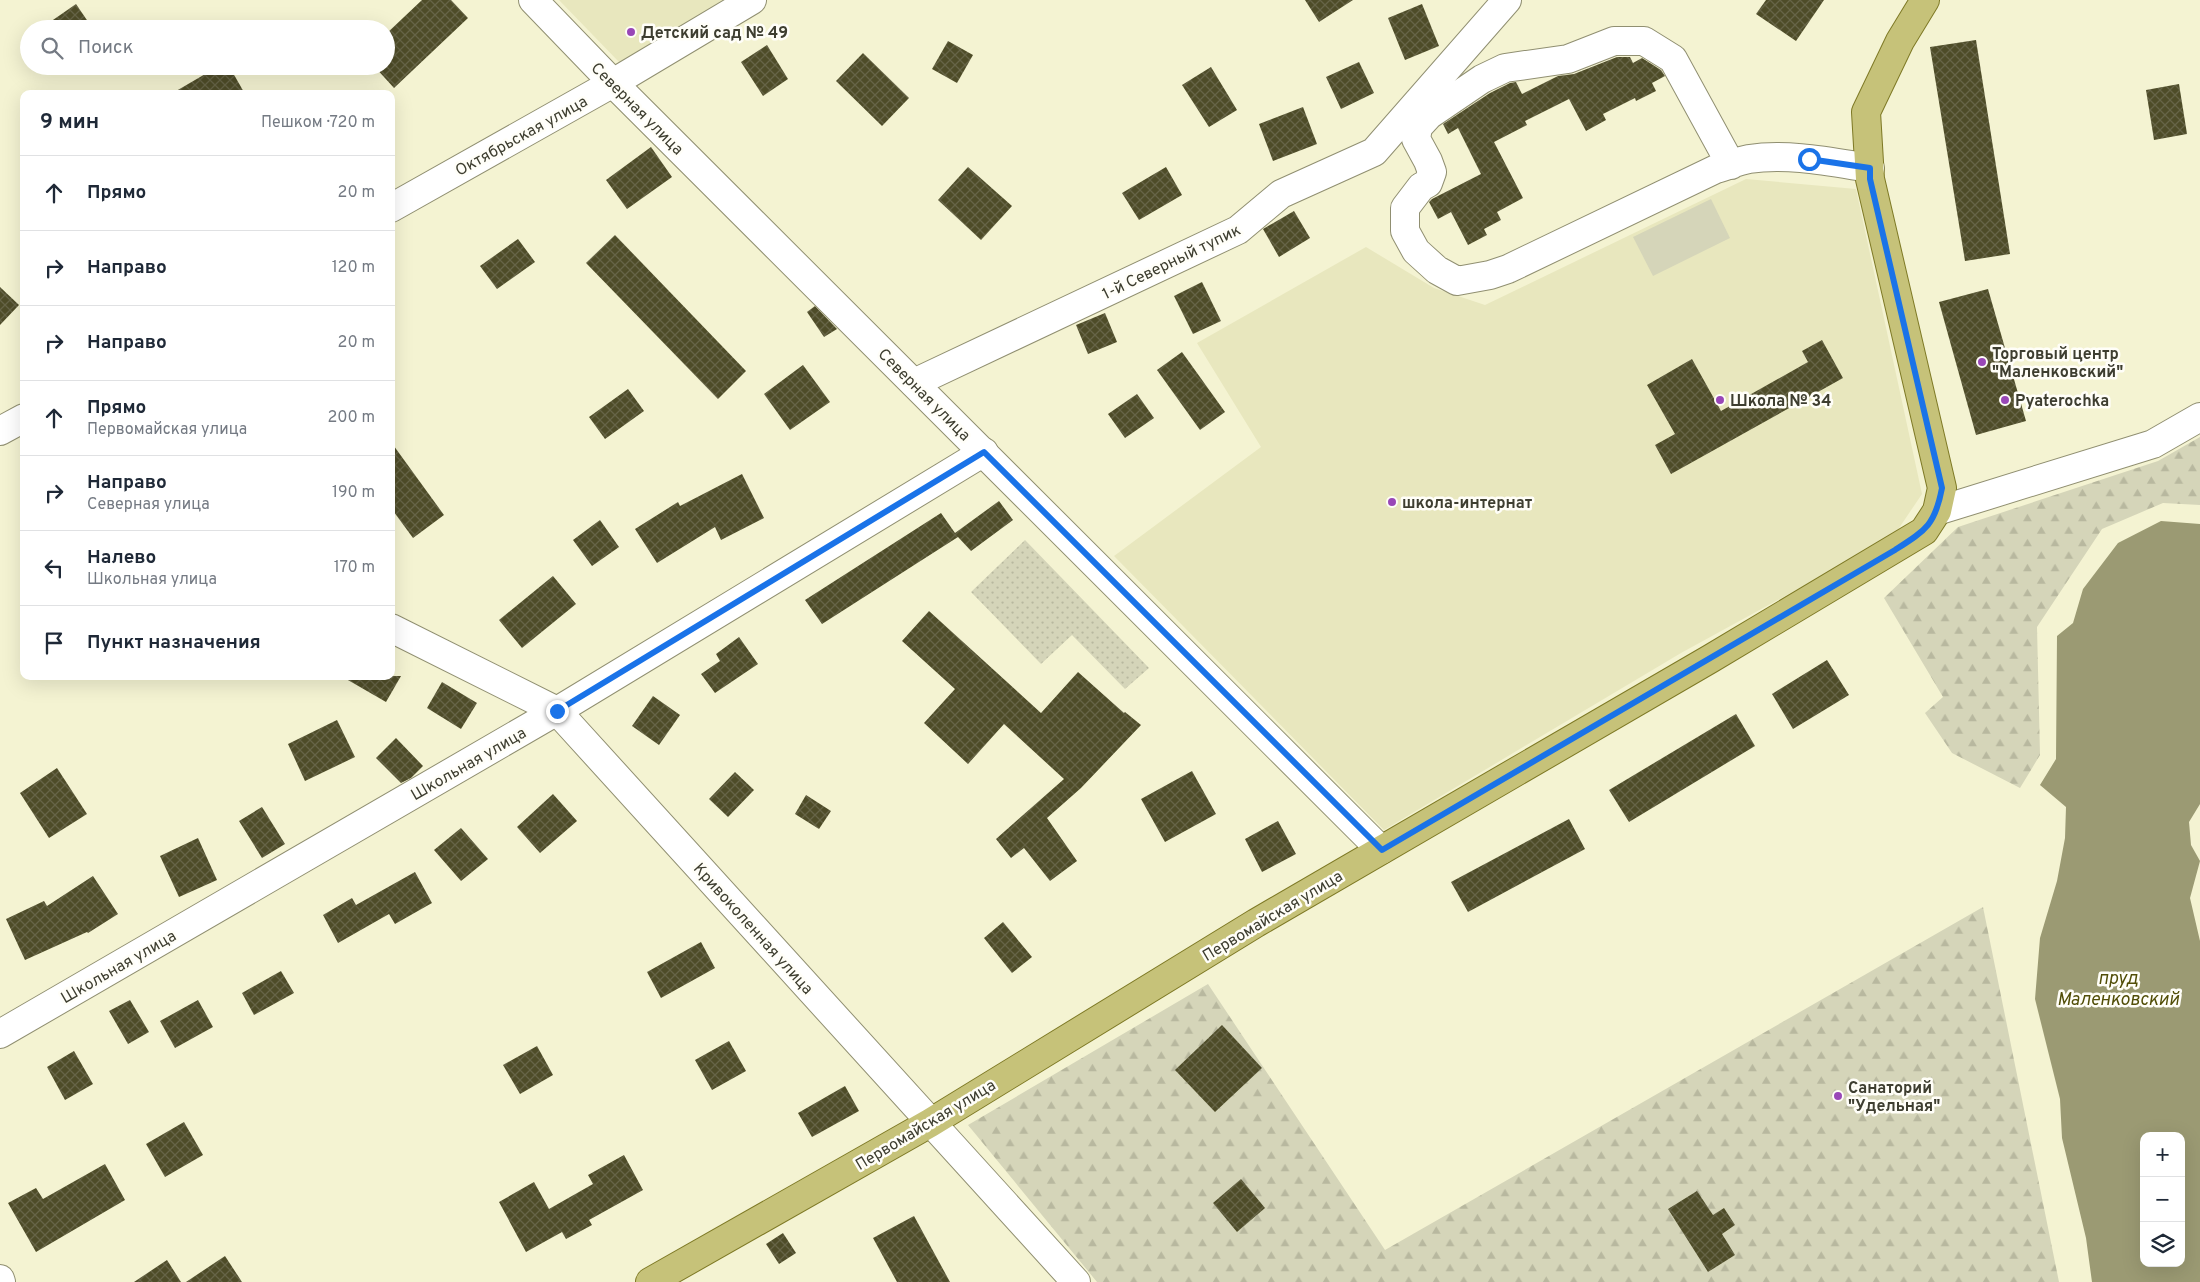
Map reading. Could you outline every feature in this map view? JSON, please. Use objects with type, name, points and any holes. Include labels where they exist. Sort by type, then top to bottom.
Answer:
[{"type":"main road","points":[[1925,0],[1900,41],[1866,112],[1870,179],[1942,488],[1938,511]]},
{"type":"main road","name":"Первомайская улица","points":[[650,1282],[930,1123],[1256,923],[1895,550],[1924,532],[1938,511]]},
{"type":"street","name":"Северная улица","points":[[533,0],[613,83],[1382,850]]},
{"type":"street","name":"Октябрьская улица","points":[[395,206],[613,83],[752,0]]},
{"type":"street","name":"1-й Северный тупик","points":[[914,383],[1238,230],[1281,194],[1374,152],[1507,0]]},
{"type":"street","points":[[1732,164],[1673,59],[1644,41],[1614,41],[1568,59],[1505,68],[1482,79],[1429,116],[1418,127],[1416,139],[1432,172],[1428,183],[1421,187],[1405,208],[1405,231],[1416,251],[1437,270],[1457,281],[1490,275],[1526,260],[1716,169],[1749,159],[1809,159],[1870,168]]},
{"type":"street","points":[[1938,511],[2153,444],[2200,417]]},
{"type":"street","points":[[0,431],[20,420]]},
{"type":"street","points":[[0,431],[20,441]]},
{"type":"street","name":"Школьная улица","points":[[0,1034],[557,711],[984,452]]},
{"type":"street","name":"Кривоколенная улица","points":[[395,630],[557,711],[1076,1282]]},
{"type":"shaded area","name":"Детский сад № 49","points":[[559,0],[727,0],[620,63]]},
{"type":"shaded area","points":[[1746,179],[1856,189],[1922,494],[1893,537],[1681,653],[1384,830],[1114,556],[1261,447],[1197,343],[1366,247],[1434,288],[1485,305]]},
{"type":"green space","points":[[1711,199],[1730,238],[1653,276],[1633,237]]},
{"type":"green space","points":[[2200,437],[2200,505],[2163,503],[2102,529],[2037,627],[2040,755],[2020,788],[1952,753],[1925,713],[1943,697],[1884,598],[1958,527],[2158,461]]},
{"type":"green space","points":[[1025,540],[1149,668],[1125,689],[1072,635],[1041,664],[971,592]]},
{"type":"green space","name":"Санаторий \"Удельная\"","points":[[1983,907],[2059,1282],[1097,1282],[968,1125],[1208,984],[1385,1250]]},
{"type":"water","name":"пруд Маленковский","points":[[2161,521],[2200,524],[2200,804],[2189,822],[2191,845],[2200,861],[2190,898],[2200,941],[2200,1282],[2092,1282],[2086,1238],[2062,1138],[2060,1099],[2035,999],[2040,938],[2057,881],[2065,838],[2066,807],[2040,785],[2056,759],[2057,636],[2073,623],[2083,589],[2118,543]]},
{"type":"building","points":[[422,0],[451,0],[468,18],[394,88],[382,75],[395,75],[395,26]]},
{"type":"building","points":[[1305,0],[1353,0],[1319,22]]},
{"type":"building","points":[[1766,0],[1824,0],[1796,41],[1756,14]]},
{"type":"building","points":[[76,4],[87,20],[53,20]]},
{"type":"building","points":[[1422,4],[1439,46],[1405,60],[1388,18]]},
{"type":"building","points":[[1976,40],[2010,254],[1965,261],[1930,47]]},
{"type":"building","points":[[948,41],[973,55],[957,83],[932,69]]},
{"type":"building","points":[[767,45],[788,79],[763,96],[741,62]]},
{"type":"building","points":[[863,53],[909,98],[882,126],[836,81]]},
{"type":"building","points":[[1617,57],[1630,57],[1633,63],[1642,58],[1661,70],[1665,76],[1652,83],[1656,91],[1636,101],[1635,98],[1603,114],[1606,120],[1586,131],[1569,99],[1525,121],[1527,125],[1494,142],[1523,198],[1497,212],[1501,220],[1484,229],[1487,235],[1468,245],[1451,212],[1438,219],[1429,202],[1481,174],[1458,128],[1448,134],[1443,124],[1490,93],[1510,83],[1516,82],[1522,94],[1558,76],[1574,74]]},
{"type":"building","points":[[1359,62],[1374,93],[1341,109],[1326,77]]},
{"type":"building","points":[[1211,67],[1237,110],[1209,127],[1182,85]]},
{"type":"building","points":[[204,75],[234,75],[243,90],[178,90]]},
{"type":"building","points":[[2179,84],[2187,134],[2154,140],[2146,90]]},
{"type":"building","points":[[1303,107],[1317,144],[1273,161],[1259,124]]},
{"type":"building","points":[[651,147],[672,177],[627,209],[606,180]]},
{"type":"building","points":[[968,167],[1012,206],[981,240],[938,200]]},
{"type":"building","points":[[1166,167],[1182,195],[1139,220],[1122,193]]},
{"type":"building","points":[[1294,211],[1310,238],[1279,257],[1263,229]]},
{"type":"building","points":[[615,235],[746,371],[718,399],[586,263]]},
{"type":"building","points":[[518,239],[535,262],[497,289],[480,266]]},
{"type":"building","points":[[1202,282],[1221,321],[1193,334],[1174,296]]},
{"type":"building","points":[[0,287],[19,305],[0,325]]},
{"type":"building","name":"Торговый центр \"Маленковский\"","points":[[1988,289],[2026,421],[1976,435],[1939,302]]},
{"type":"building","points":[[815,306],[837,329],[824,337],[807,312]]},
{"type":"building","points":[[1105,313],[1117,342],[1088,354],[1076,325]]},
{"type":"building","points":[[1822,340],[1843,378],[1671,474],[1655,445],[1675,434],[1647,385],[1692,359],[1721,411],[1808,362],[1802,351]]},
{"type":"building","points":[[1182,352],[1225,412],[1200,430],[1157,370]]},
{"type":"building","points":[[803,365],[830,402],[790,430],[764,394]]},
{"type":"building","points":[[628,389],[644,411],[605,439],[589,417]]},
{"type":"building","points":[[1137,394],[1154,418],[1125,438],[1108,414]]},
{"type":"building","points":[[395,448],[444,515],[413,538],[395,513]]},
{"type":"building","points":[[742,474],[764,518],[721,540],[715,527],[657,563],[635,529],[678,502],[680,506]]},
{"type":"building","points":[[999,501],[1013,520],[971,551],[958,537],[822,624],[805,600],[941,513],[955,533]]},
{"type":"building","points":[[600,520],[619,547],[592,566],[573,540]]},
{"type":"building","points":[[553,576],[576,604],[522,648],[499,620]]},
{"type":"building","points":[[929,611],[1041,713],[1078,672],[1124,713],[1141,725],[1081,788],[1047,818],[1077,861],[1050,881],[1024,848],[1011,858],[996,839],[1064,779],[1004,724],[968,764],[924,723],[955,689],[902,641]]},
{"type":"building","points":[[739,637],[758,664],[715,693],[701,674],[720,661],[716,654]]},
{"type":"building","points":[[1827,660],[1849,695],[1793,729],[1772,694]]},
{"type":"building","points":[[395,676],[401,676],[386,702],[348,680],[395,680]]},
{"type":"building","points":[[442,682],[477,703],[461,729],[427,708]]},
{"type":"building","points":[[653,696],[680,715],[659,745],[632,726]]},
{"type":"building","points":[[1736,714],[1755,746],[1629,822],[1609,790]]},
{"type":"building","points":[[337,720],[355,757],[305,781],[288,744]]},
{"type":"building","points":[[396,738],[423,766],[411,778],[401,783],[376,758]]},
{"type":"building","points":[[57,768],[87,814],[49,838],[20,793]]},
{"type":"building","points":[[1192,771],[1216,814],[1165,842],[1141,799]]},
{"type":"building","points":[[735,772],[754,790],[728,817],[709,799]]},
{"type":"building","points":[[553,794],[577,821],[540,853],[517,827]]},
{"type":"building","points":[[806,795],[831,811],[819,829],[795,814]]},
{"type":"building","points":[[262,807],[285,844],[262,858],[239,821]]},
{"type":"building","points":[[1569,819],[1585,849],[1468,912],[1451,882]]},
{"type":"building","points":[[1278,821],[1296,854],[1262,872],[1245,839]]},
{"type":"building","points":[[461,828],[488,859],[461,881],[434,850]]},
{"type":"building","points":[[198,838],[217,880],[179,897],[160,856]]},
{"type":"building","points":[[415,872],[432,903],[395,924],[389,914],[338,943],[323,915],[352,898],[356,905]]},
{"type":"building","points":[[93,876],[118,914],[88,933],[25,960],[6,919],[44,901],[47,906]]},
{"type":"building","points":[[1003,922],[1032,957],[1012,973],[984,938]]},
{"type":"building","points":[[701,942],[715,968],[661,998],[647,972]]},
{"type":"building","points":[[281,971],[294,993],[254,1015],[242,993]]},
{"type":"building","points":[[130,1000],[149,1032],[128,1044],[109,1011]]},
{"type":"building","points":[[198,1000],[213,1027],[175,1048],[160,1021]]},
{"type":"building","points":[[1222,1025],[1262,1068],[1215,1112],[1175,1070]]},
{"type":"building","points":[[729,1041],[746,1071],[712,1090],[695,1060]]},
{"type":"building","points":[[537,1046],[553,1075],[520,1094],[503,1065]]},
{"type":"building","points":[[74,1051],[93,1084],[65,1100],[47,1067]]},
{"type":"building","points":[[845,1086],[859,1111],[812,1137],[798,1113]]},
{"type":"building","points":[[184,1122],[203,1155],[165,1177],[146,1144]]},
{"type":"building","points":[[624,1155],[643,1190],[589,1220],[592,1225],[566,1239],[562,1232],[526,1252],[499,1202],[534,1182],[549,1209],[593,1184],[588,1175]]},
{"type":"building","points":[[105,1164],[125,1200],[36,1252],[8,1203],[36,1188],[43,1199]]},
{"type":"building","points":[[1241,1179],[1265,1208],[1237,1232],[1213,1203]]},
{"type":"building","points":[[1697,1191],[1713,1215],[1724,1208],[1735,1225],[1722,1234],[1735,1255],[1708,1272],[1668,1209]]},
{"type":"building","points":[[914,1216],[950,1282],[897,1282],[873,1238]]},
{"type":"building","points":[[783,1233],[796,1253],[779,1264],[766,1244]]},
{"type":"building","points":[[225,1256],[242,1282],[186,1282]]},
{"type":"building","points":[[167,1260],[181,1282],[134,1282]]},
{"type":"place","name":"Детский сад № 49","points":[[631,32]]},
{"type":"place","name":"Торговый центр \"Маленковский\"","points":[[1982,362]]},
{"type":"place","name":"Школа № 34","points":[[1720,400]]},
{"type":"place","name":"Pyaterochka","points":[[2005,400]]},
{"type":"place","name":"школа-интернат","points":[[1392,502]]},
{"type":"place","name":"Санаторий \"Удельная\"","points":[[1838,1096]]},
{"type":"route","points":[[557,711],[984,452],[1382,850],[1895,550],[1924,532],[1938,511],[1942,488],[1870,179],[1870,168],[1809,159]]}]
